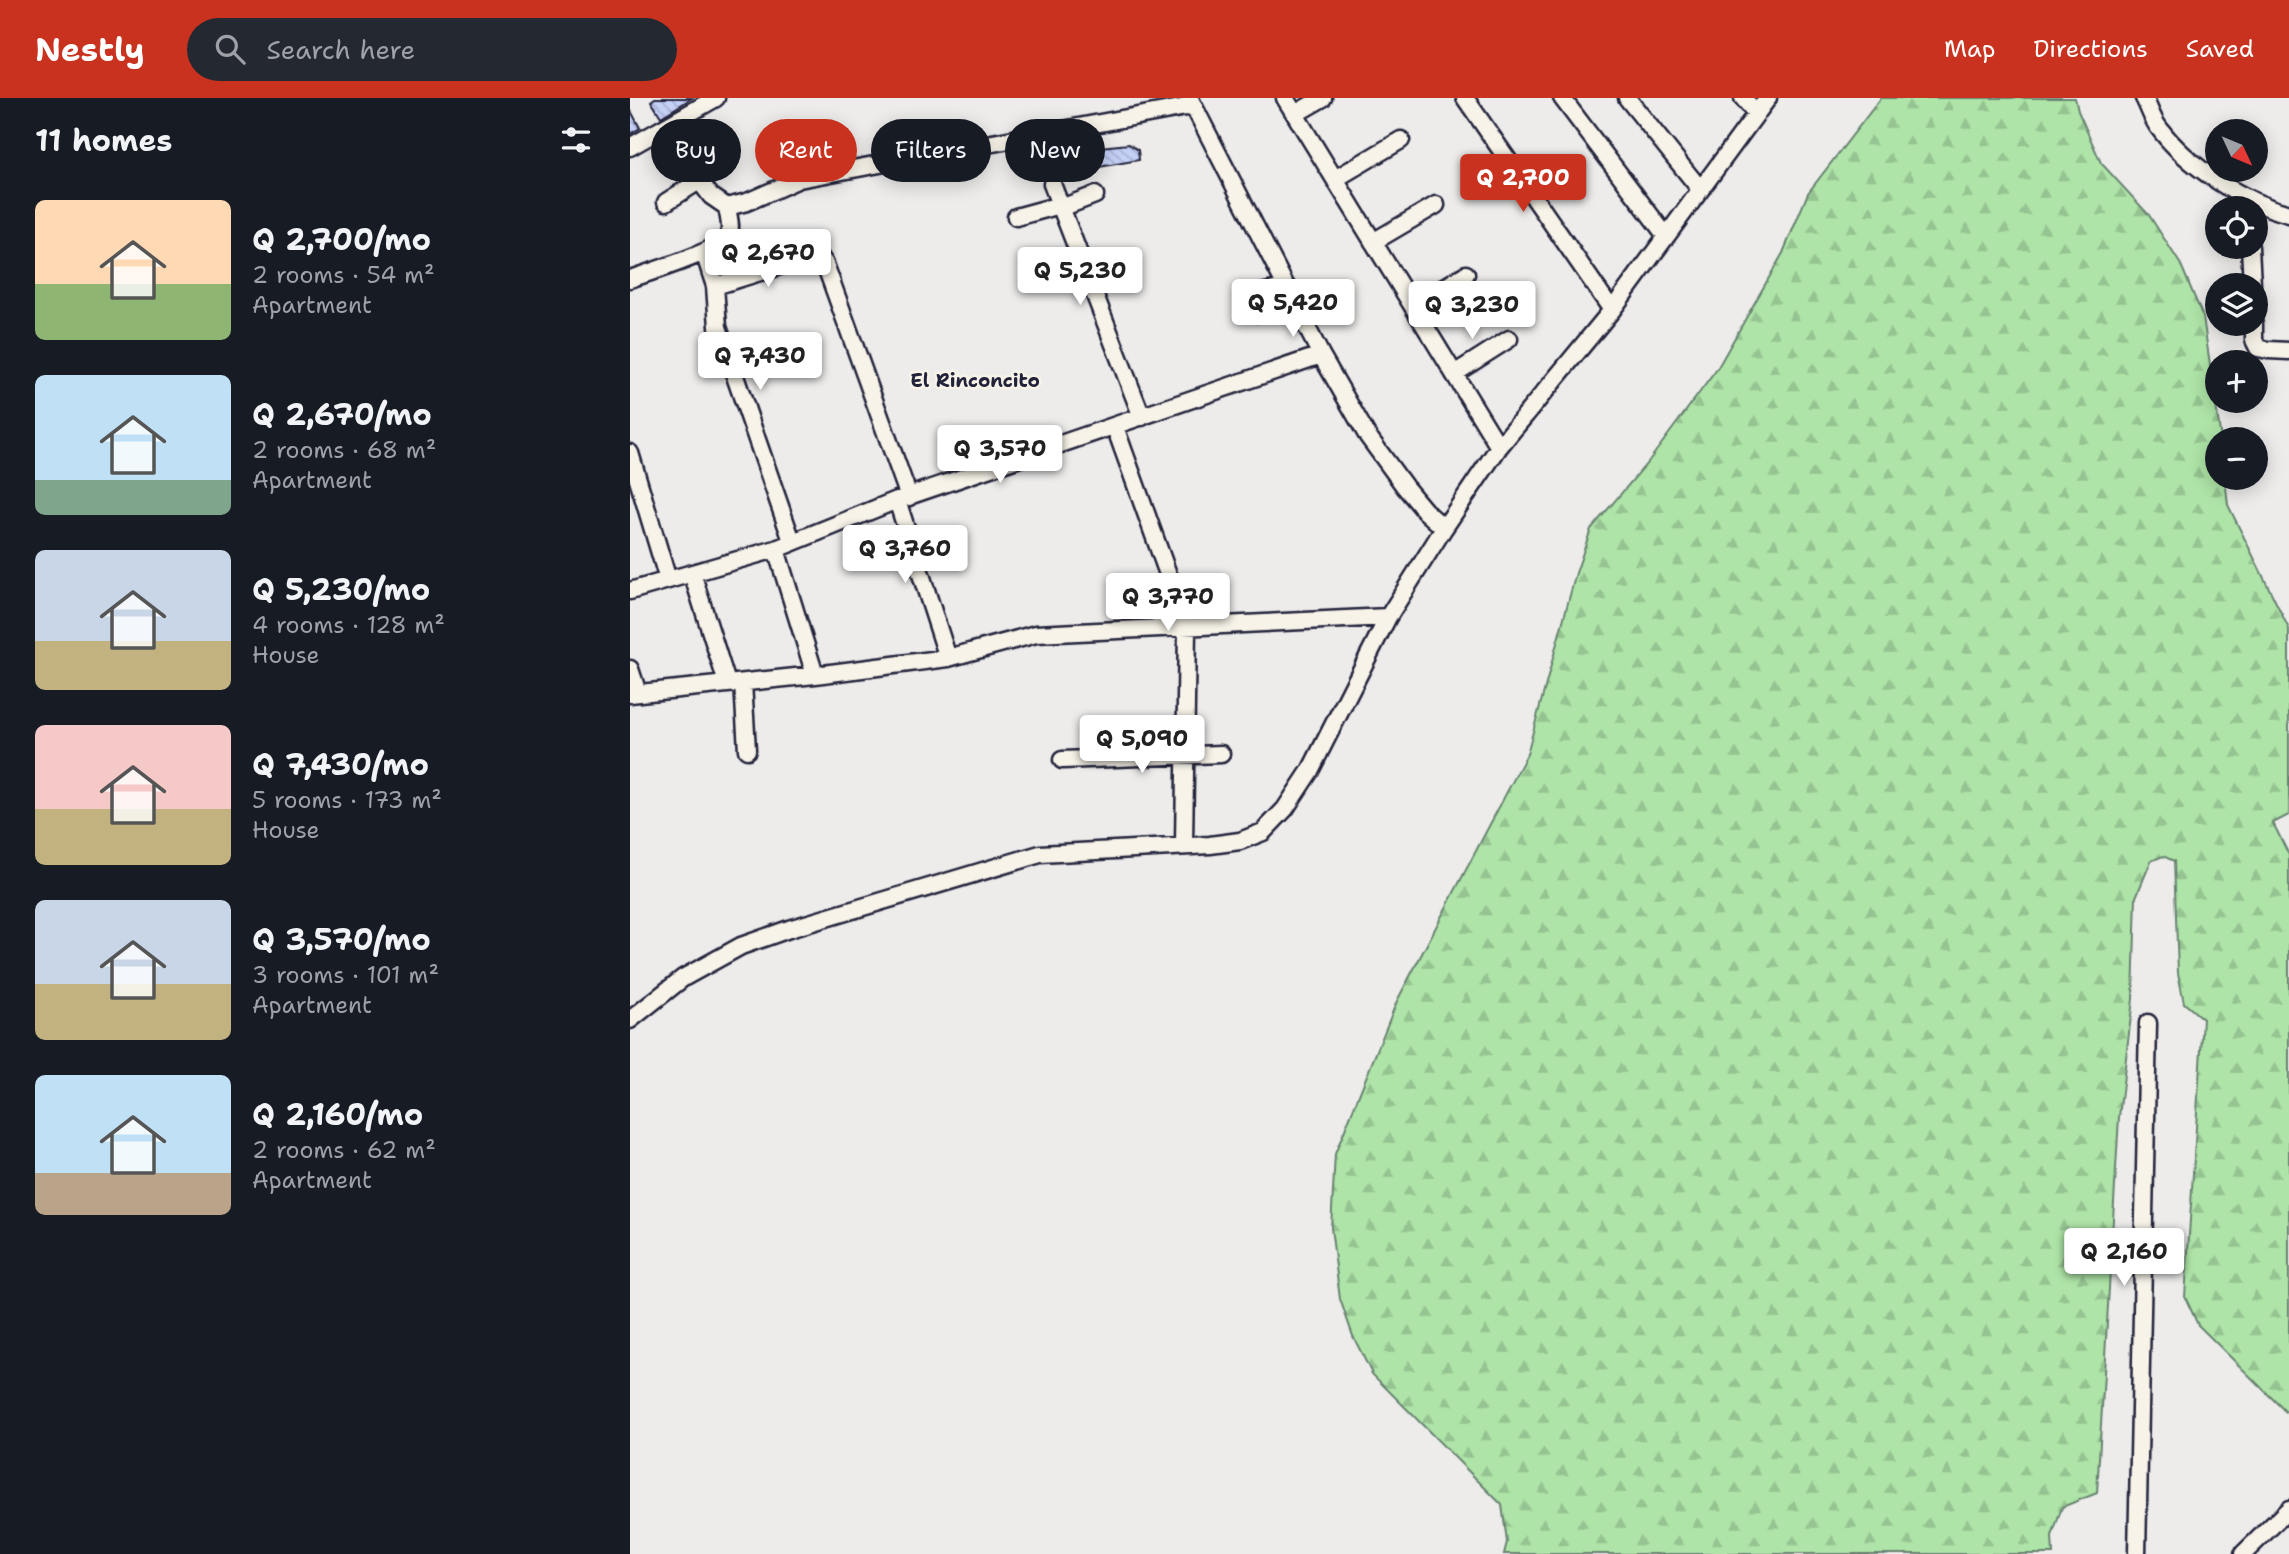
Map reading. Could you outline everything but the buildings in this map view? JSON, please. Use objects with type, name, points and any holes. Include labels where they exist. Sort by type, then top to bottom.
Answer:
[{"type":"street","points":[[680,119],[716,98]]},
{"type":"street","points":[[1285,98],[1499,447]]},
{"type":"street","points":[[1294,114],[1323,98]]},
{"type":"street","points":[[1465,98],[1612,310]]},
{"type":"street","points":[[1562,98],[1666,236]]},
{"type":"street","points":[[1626,98],[1700,189]]},
{"type":"street","points":[[1743,98],[1756,113]]},
{"type":"street","points":[[630,1020],[683,978],[741,946],[1040,854],[1240,841],[1263,832],[1285,809],[1310,771],[1388,617],[1499,447],[1612,310],[1768,98]]},
{"type":"street","points":[[2144,98],[2158,127],[2192,162],[2237,196]]},
{"type":"street","points":[[727,207],[747,202],[799,179],[1186,107],[1192,103],[1202,117],[1321,355],[1367,435],[1411,495],[1444,528]]},
{"type":"street","points":[[630,147],[651,135]]},
{"type":"street","points":[[1335,179],[1401,140]]},
{"type":"street","points":[[666,202],[697,182]]},
{"type":"street","points":[[630,279],[704,252],[723,242],[729,235],[727,207],[711,196],[700,182]]},
{"type":"street","points":[[1052,184],[1142,417]]},
{"type":"street","points":[[1016,217],[1061,207],[1095,195]]},
{"type":"street","points":[[1373,242],[1436,205]]},
{"type":"street","points":[[2268,209],[2289,214]]},
{"type":"street","points":[[704,252],[715,286],[718,327],[792,541]]},
{"type":"street","points":[[715,286],[812,256],[820,257],[825,264],[903,499],[948,658]]},
{"type":"street","points":[[1413,307],[1466,274]]},
{"type":"street","points":[[1287,287],[1253,295],[1253,310],[1257,313],[1295,303]]},
{"type":"street","points":[[2254,336],[2258,348],[2289,351]]},
{"type":"street","points":[[1454,374],[1509,339]]},
{"type":"street","points":[[630,591],[776,549],[903,499],[1321,355]]},
{"type":"street","points":[[1115,427],[1187,627],[1184,846]]},
{"type":"street","points":[[630,453],[668,580]]},
{"type":"street","points":[[776,549],[816,675]]},
{"type":"street","points":[[692,573],[735,683],[747,750]]},
{"type":"street","points":[[630,669],[634,694],[948,658],[1036,634],[1388,617]]},
{"type":"street","points":[[1062,760],[1221,754]]},
{"type":"street","points":[[2137,1554],[2148,1023]]},
{"type":"street","points":[[2243,1554],[2289,1509]]},
{"type":"green space","points":[[1881,98],[2075,98],[2101,163],[2149,215],[2181,265],[2203,317],[2208,350],[2205,350],[2205,413],[2217,413],[2219,427],[2205,427],[2205,490],[2226,490],[2228,505],[2289,629],[2289,815],[2273,823],[2289,855],[2289,1415],[2198,1325],[2185,1297],[2203,1019],[2184,1003],[2178,973],[2174,861],[2163,856],[2151,861],[2136,897],[2133,999],[2119,1117],[2097,1493],[2062,1507],[2052,1537],[2053,1554],[1504,1554],[1507,1542],[1502,1505],[1372,1374],[1353,1336],[1340,1299],[1331,1228],[1335,1154],[1397,1001],[1527,754],[1576,573],[1591,529],[1648,462],[1717,369],[1783,253],[1808,193]]},
{"type":"district","name":"El Rinconcito","points":[[975,380]]}]
